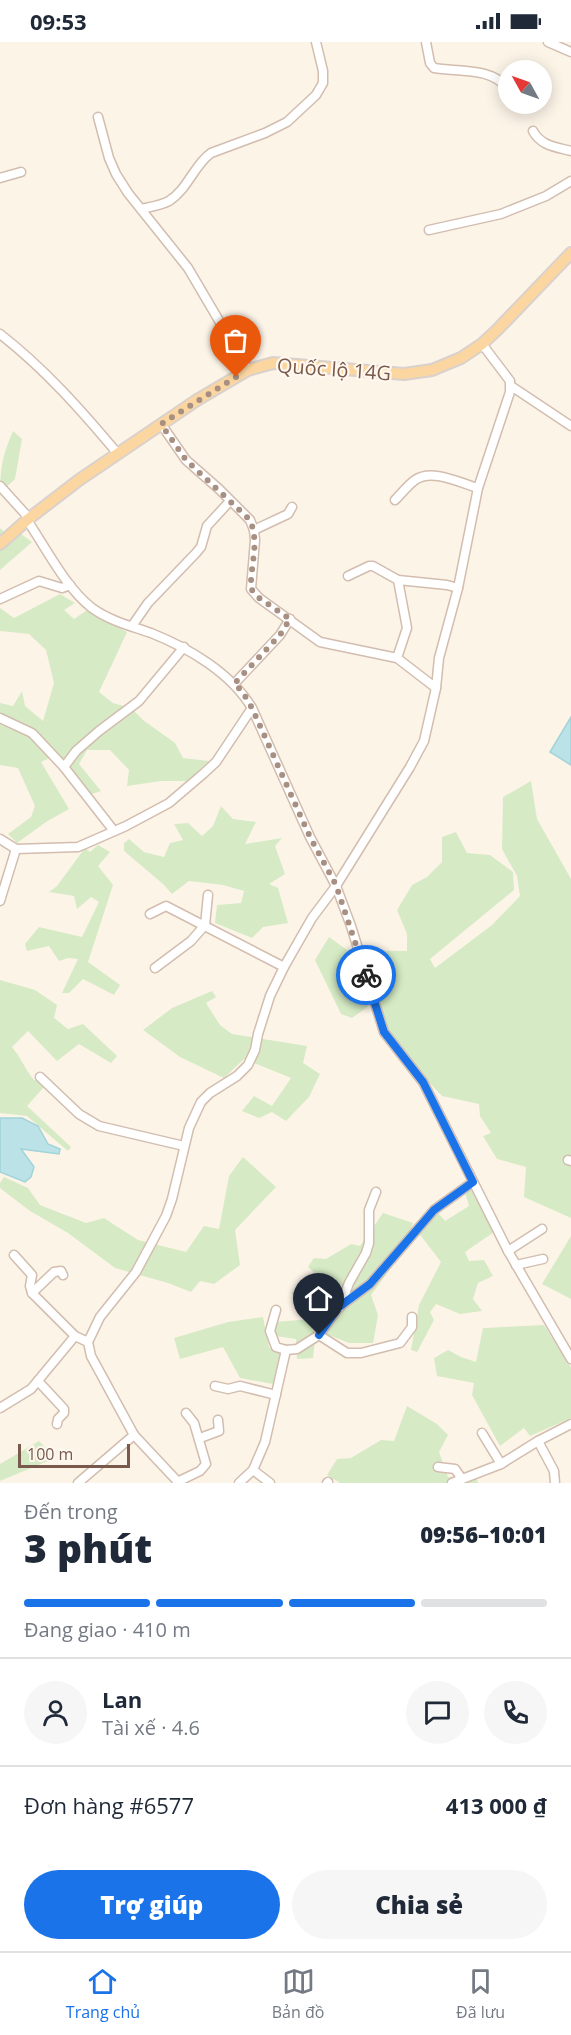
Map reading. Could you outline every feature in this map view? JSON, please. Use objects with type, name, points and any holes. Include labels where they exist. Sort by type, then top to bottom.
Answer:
[{"type":"main road","name":"Quốc lộ 14G","points":[[0,543],[28,519],[161,424],[248,370],[273,363],[404,374],[439,368],[461,358],[482,344],[571,253]]},
{"type":"street","points":[[141,209],[170,201],[206,157],[212,153],[265,133],[297,114],[321,89],[323,83],[323,71],[316,42]]},
{"type":"street","points":[[426,42],[430,63],[434,68],[469,70],[498,80]]},
{"type":"street","points":[[548,42],[571,52]]},
{"type":"street","points":[[98,117],[116,174],[188,268],[248,370]]},
{"type":"street","points":[[533,131],[542,142],[571,151]]},
{"type":"street","points":[[0,178],[21,172]]},
{"type":"street","points":[[429,230],[501,214],[546,196],[571,181]]},
{"type":"street","points":[[0,334],[39,367],[83,412],[118,454]]},
{"type":"street","points":[[186,1413],[194,1423],[200,1438],[206,1464],[200,1471],[178,1482],[134,1435],[91,1356],[88,1342],[100,1317],[136,1272],[159,1232],[172,1199],[189,1128],[201,1102],[210,1093],[237,1076],[248,1065],[255,1050],[270,996],[284,967],[312,918],[336,885],[424,741],[478,488],[511,386],[510,381],[482,344]]},
{"type":"street","points":[[511,386],[571,426]]},
{"type":"street","points":[[161,424],[186,460],[250,520],[254,530],[255,559],[251,589],[259,598],[320,642],[397,658],[436,688]]},
{"type":"street","points":[[395,501],[415,480],[428,476],[436,476],[478,488]]},
{"type":"street","points":[[0,486],[28,519],[69,585],[93,608],[114,621],[184,647],[242,691],[252,708],[310,837],[336,885],[384,1032],[423,1082],[508,1251],[571,1359]]},
{"type":"street","points":[[132,626],[148,603],[201,547],[207,526],[230,501]]},
{"type":"street","points":[[254,530],[288,514],[292,507]]},
{"type":"street","points":[[348,576],[369,566],[378,566],[398,580],[458,588]]},
{"type":"street","points":[[397,658],[408,628],[398,580]]},
{"type":"street","points":[[0,599],[39,581],[62,588],[69,585]]},
{"type":"street","points":[[234,684],[280,635],[290,619]]},
{"type":"street","points":[[64,767],[76,751],[139,701],[184,647]]},
{"type":"street","points":[[0,839],[16,849],[78,847],[169,803],[216,762],[252,708]]},
{"type":"street","points":[[0,718],[32,733],[64,767],[114,831]]},
{"type":"street","points":[[0,901],[16,849]]},
{"type":"street","points":[[155,968],[191,941],[205,925],[208,895]]},
{"type":"street","points":[[150,914],[166,906],[284,967]]},
{"type":"street","points":[[40,1077],[79,1114],[99,1126],[184,1146]]},
{"type":"street","points":[[276,1310],[270,1331],[276,1347],[286,1350],[297,1349],[319,1335],[339,1307],[370,1284],[434,1210],[473,1182]]},
{"type":"street","points":[[339,1307],[366,1253],[369,1243],[369,1210],[376,1192]]},
{"type":"street","points":[[508,1251],[542,1229]]},
{"type":"street","points":[[14,1255],[32,1275],[30,1286],[32,1293],[75,1336],[88,1342]]},
{"type":"street","points":[[516,1265],[543,1259]]},
{"type":"street","points":[[32,1293],[54,1272],[61,1271],[63,1275]]},
{"type":"street","points":[[319,1335],[347,1353],[361,1353],[400,1342],[412,1328],[412,1317]]},
{"type":"street","points":[[0,1408],[32,1389],[75,1336]]},
{"type":"street","points":[[239,1483],[253,1470],[265,1442],[286,1350]]},
{"type":"street","points":[[38,1381],[60,1402],[64,1409],[57,1424]]},
{"type":"street","points":[[215,1386],[228,1389],[240,1386],[276,1395]]},
{"type":"street","points":[[200,1438],[219,1431],[218,1420]]},
{"type":"street","points":[[452,1483],[501,1464],[571,1424]]},
{"type":"street","points":[[483,1433],[501,1464]]},
{"type":"street","points":[[78,1483],[134,1435]]},
{"type":"street","points":[[538,1441],[554,1471],[555,1483]]},
{"type":"street","points":[[438,1467],[455,1469],[462,1479]]},
{"type":"street","points":[[253,1470],[270,1483]]},
{"type":"street","points":[[480,1473],[483,1483]]},
{"type":"green space","points":[[13,431],[22,439],[15,479],[0,493],[3,461]]},
{"type":"green space","points":[[0,528],[13,540],[21,534],[32,542],[0,570]]},
{"type":"green space","points":[[60,594],[75,603],[64,610],[74,619],[87,610],[127,632],[99,692],[113,703],[131,708],[143,720],[175,743],[183,758],[209,761],[187,781],[161,781],[127,786],[129,770],[110,750],[87,750],[79,764],[101,791],[89,795],[56,755],[41,762],[69,809],[17,843],[8,834],[31,817],[35,806],[18,768],[0,765],[0,703],[13,706],[22,691],[25,706],[43,721],[54,683],[46,650],[29,634],[0,631],[0,608],[14,618]]},
{"type":"green space","points":[[531,781],[537,819],[571,879],[571,1218],[524,1197],[526,1167],[497,1159],[483,1136],[491,1133],[480,1116],[479,1104],[442,1096],[391,1043],[377,1000],[352,1018],[341,1014],[315,960],[329,937],[347,950],[407,951],[407,934],[397,910],[412,885],[427,877],[442,862],[442,837],[456,832],[467,853],[490,855],[513,872],[514,890],[430,959],[435,968],[492,925],[520,896],[517,876],[502,849],[503,797]]},
{"type":"green space","points":[[221,806],[233,819],[256,822],[245,844],[282,838],[275,846],[285,874],[269,884],[278,888],[288,923],[263,927],[252,938],[215,923],[217,905],[241,903],[244,891],[223,885],[189,881],[172,894],[124,851],[124,843],[129,839],[144,852],[164,857],[170,843],[183,840],[174,824],[188,823],[202,836],[213,826]]},
{"type":"green space","points":[[98,845],[110,852],[98,866],[113,885],[88,962],[120,985],[114,995],[83,979],[69,993],[62,993],[78,959],[68,958],[59,961],[49,946],[27,951],[25,944],[39,927],[82,937],[99,902],[91,897],[77,909],[74,896],[49,892],[57,886],[85,848],[90,852]]},
{"type":"green space","points":[[0,980],[35,990],[57,1005],[54,1018],[68,1029],[83,1024],[117,1056],[111,1063],[79,1044],[57,1061],[28,1031],[12,1047],[34,1080],[51,1079],[27,1106],[71,1147],[68,1151],[27,1116],[0,1113]]},
{"type":"green space","points":[[212,991],[216,997],[206,1003],[220,1025],[232,1034],[307,1046],[303,1063],[320,1074],[309,1097],[286,1121],[272,1112],[259,1118],[242,1111],[254,1096],[272,1106],[291,1078],[244,1059],[224,1078],[180,1057],[143,1030],[172,1008]]},
{"type":"green space","points":[[243,1157],[276,1187],[235,1230],[240,1265],[214,1284],[200,1281],[191,1292],[115,1268],[68,1233],[30,1211],[0,1188],[4,1177],[28,1188],[40,1205],[86,1223],[104,1218],[138,1240],[186,1252],[204,1226],[219,1229],[229,1176]]},
{"type":"green space","points":[[467,1182],[494,1232],[465,1252],[469,1261],[484,1260],[493,1276],[478,1283],[473,1299],[482,1311],[460,1314],[436,1304],[430,1312],[434,1320],[417,1352],[411,1350],[419,1305],[441,1262],[418,1232],[438,1213],[445,1221],[469,1206],[463,1185]]},
{"type":"green space","points":[[383,1213],[413,1223],[404,1250],[371,1295],[378,1315],[373,1343],[349,1343],[316,1330],[313,1358],[297,1359],[296,1339],[276,1336],[275,1322],[312,1319],[316,1301],[291,1293],[316,1274],[308,1267],[314,1258],[326,1259],[351,1244],[360,1246]]},
{"type":"green space","points":[[571,1236],[571,1299],[542,1284]]},
{"type":"green space","points":[[263,1317],[269,1347],[280,1354],[273,1384],[240,1378],[223,1347],[180,1359],[174,1338],[228,1322]]},
{"type":"green space","points":[[544,1325],[571,1367],[571,1418],[530,1436],[524,1428],[500,1446],[472,1395],[474,1383],[437,1376],[434,1358],[448,1350],[476,1362],[483,1328]]},
{"type":"green space","points":[[407,1406],[437,1424],[448,1435],[439,1452],[448,1477],[477,1479],[478,1483],[340,1483],[327,1475],[337,1459],[351,1458],[381,1440],[394,1441]]},
{"type":"green space","points":[[39,1441],[55,1458],[0,1481],[0,1464]]},
{"type":"water","points":[[571,717],[571,765],[550,752]]},
{"type":"water","points":[[0,1118],[22,1118],[38,1126],[48,1144],[60,1149],[59,1154],[21,1149],[34,1167],[31,1177],[25,1182],[0,1172]]},
{"type":"way so far","points":[[236,377],[161,424],[186,460],[250,520],[255,540],[251,589],[259,598],[290,619],[268,649],[234,684],[242,691],[252,708],[310,837],[336,885],[366,975]]},
{"type":"route","points":[[319,1335],[339,1307],[370,1284],[434,1210],[473,1182],[423,1082],[384,1032],[366,975]]}]
